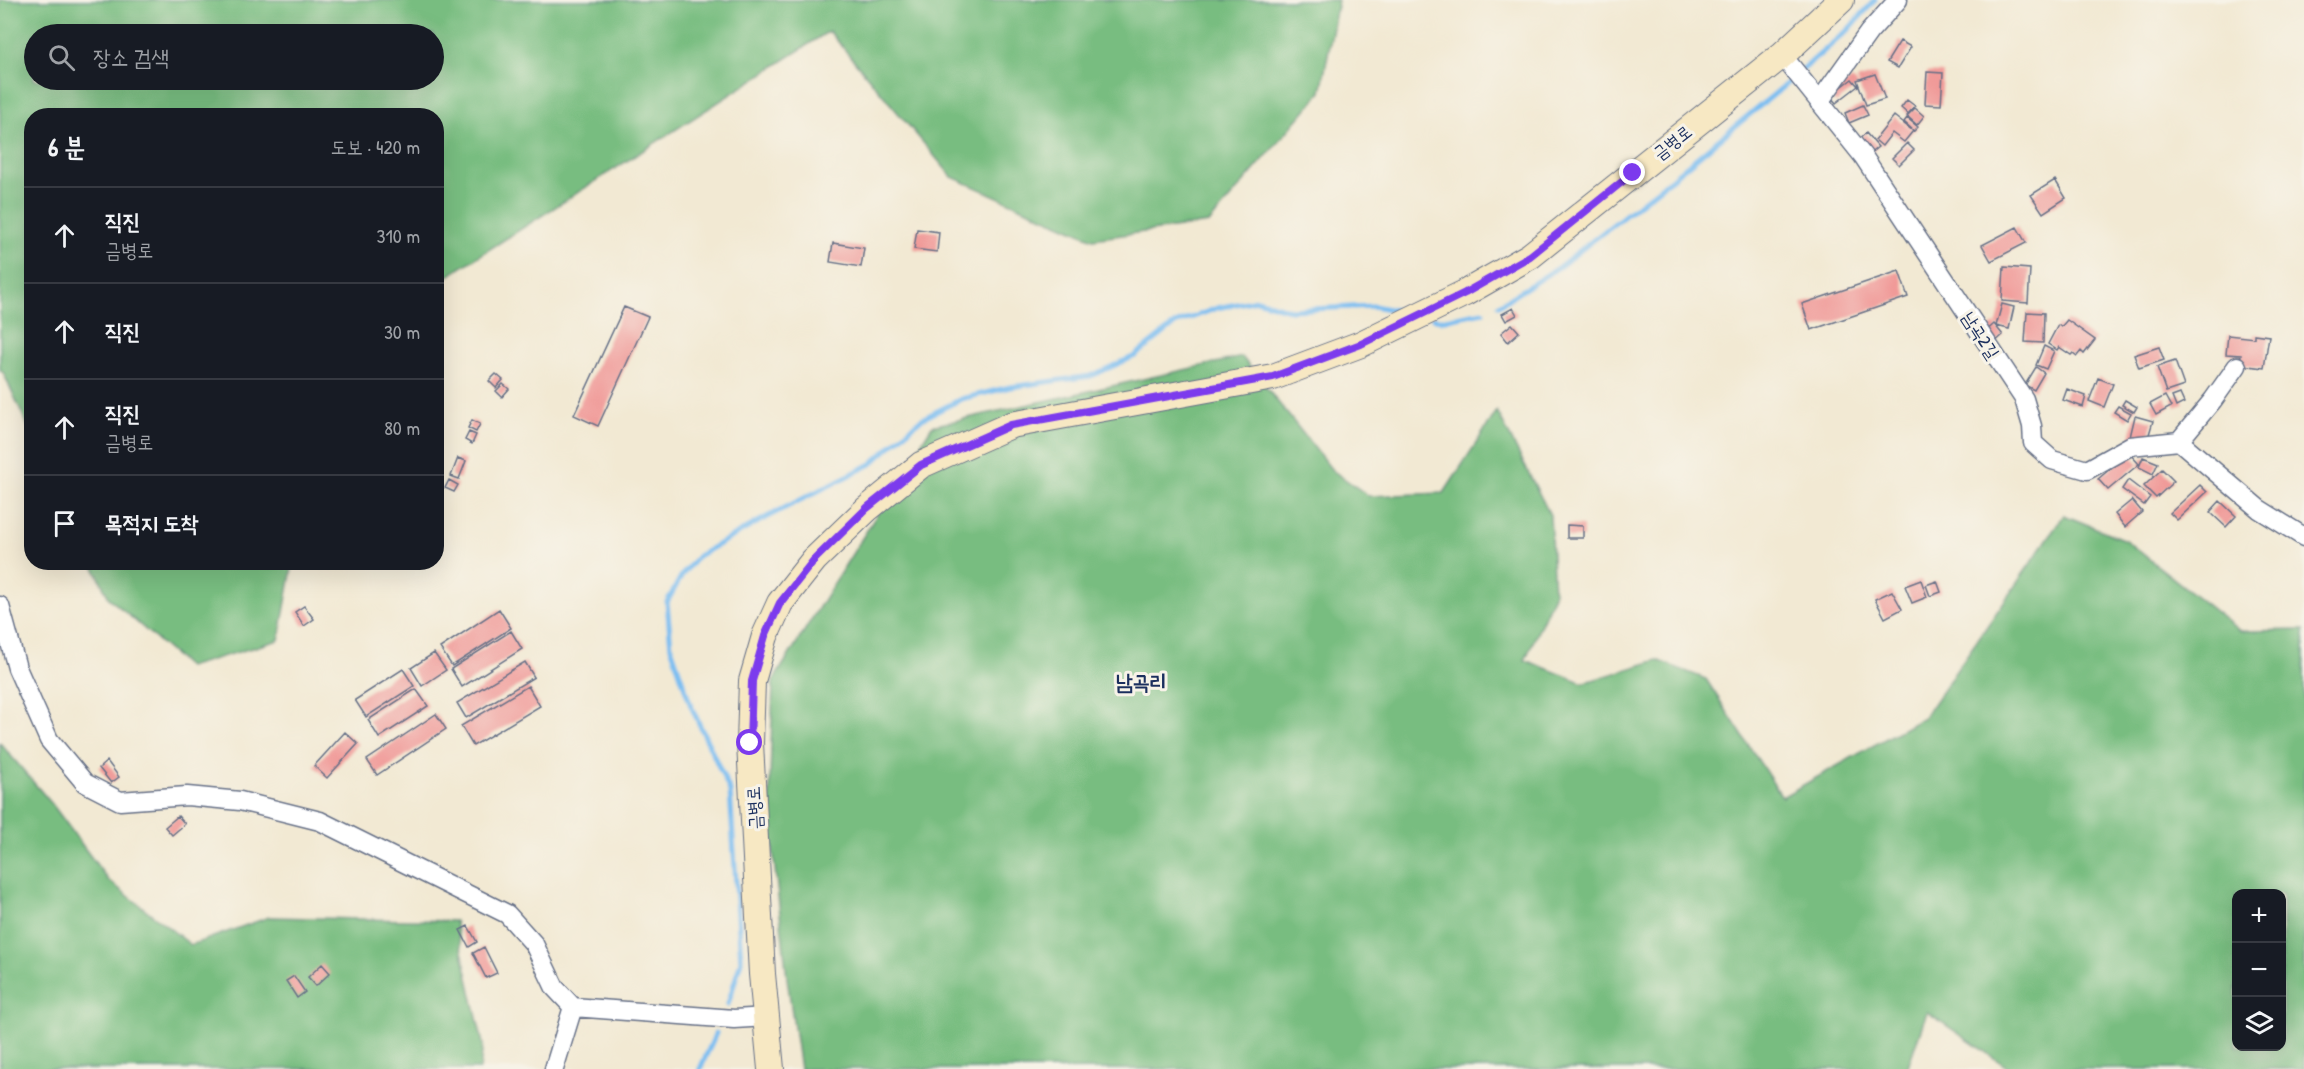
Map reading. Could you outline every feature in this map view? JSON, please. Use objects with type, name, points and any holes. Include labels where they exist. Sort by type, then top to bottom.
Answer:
[{"type":"street","name":"금병로","points":[[771,1069],[762,974],[750,743],[752,681],[765,636],[780,603],[814,560],[867,508],[921,465],[1011,425],[1273,377],[1361,344],[1465,293],[1530,256],[1785,58],[1841,0]]},
{"type":"street","points":[[1814,95],[1898,0]]},
{"type":"street","name":"남곡2길","points":[[1785,58],[1863,156],[2024,399],[2032,426],[2033,443],[2052,460],[2087,470],[2130,446],[2179,441]]},
{"type":"street","points":[[2237,366],[2213,400],[2179,441],[2259,508],[2304,537]]},
{"type":"street","points":[[0,606],[17,668],[49,740],[85,783],[120,801],[187,796],[240,801],[320,821],[507,914],[534,944],[555,988],[573,1007],[734,1019],[767,1017]]},
{"type":"street","points":[[554,1069],[573,1007]]},
{"type":"green space","points":[[0,0],[1338,0],[1321,92],[1209,223],[1093,239],[952,177],[829,31],[444,278],[444,108],[24,108],[24,418],[3,372],[0,371]]},
{"type":"green space","points":[[1242,357],[1332,470],[1369,496],[1444,493],[1497,411],[1550,515],[1554,595],[1525,660],[1583,683],[1657,660],[1706,679],[1782,797],[1924,717],[2064,515],[2125,540],[2240,631],[2304,630],[2304,1069],[2010,1069],[1927,1012],[1907,1069],[800,1069],[787,978],[769,814],[773,681],[932,426]]},
{"type":"green space","points":[[95,570],[292,570],[279,640],[188,667],[109,598]]},
{"type":"green space","points":[[0,743],[52,804],[108,880],[191,945],[269,917],[455,921],[483,1044],[480,1069],[0,1069]]},
{"type":"building","points":[[1900,41],[1911,47],[1898,68],[1887,62]]},
{"type":"building","points":[[1927,72],[1943,73],[1941,105],[1925,104]]},
{"type":"building","points":[[1875,74],[1885,99],[1866,105],[1857,80]]},
{"type":"building","points":[[1852,79],[1858,86],[1836,103],[1830,96]]},
{"type":"building","points":[[1907,100],[1915,106],[1908,114],[1901,108]]},
{"type":"building","points":[[1863,105],[1868,115],[1849,123],[1845,113]]},
{"type":"building","points":[[1915,108],[1924,116],[1917,125],[1907,116]]},
{"type":"building","points":[[1894,116],[1913,131],[1904,142],[1892,133],[1882,146],[1875,140]]},
{"type":"building","points":[[1907,118],[1918,127],[1914,131],[1904,122]]},
{"type":"building","points":[[1866,133],[1878,147],[1868,155],[1857,141]]},
{"type":"building","points":[[1907,143],[1914,150],[1899,165],[1892,158]]},
{"type":"building","points":[[2055,180],[2066,198],[2043,213],[2031,195]]},
{"type":"building","points":[[2017,227],[2026,243],[1991,261],[1982,245]]},
{"type":"building","points":[[917,229],[939,232],[937,252],[914,249]]},
{"type":"building","points":[[833,243],[864,248],[861,267],[830,262]]},
{"type":"building","points":[[2004,267],[2030,269],[2028,303],[2002,301]]},
{"type":"building","points":[[1899,271],[1908,297],[1811,330],[1802,304]]},
{"type":"building","points":[[2002,304],[2014,307],[2009,329],[1996,326]]},
{"type":"building","points":[[624,307],[648,317],[598,426],[574,415]]},
{"type":"building","points":[[1513,308],[1517,315],[1506,321],[1502,314]]},
{"type":"building","points":[[2027,312],[2044,313],[2043,343],[2025,342]]},
{"type":"building","points":[[2067,320],[2095,340],[2084,354],[2081,351],[2077,356],[2073,353],[2071,355],[2059,347],[2057,350],[2048,344],[2058,325],[2061,327]]},
{"type":"building","points":[[1512,324],[1519,332],[1508,342],[1501,333]]},
{"type":"building","points":[[1994,324],[2003,335],[1993,344],[1983,334]]},
{"type":"building","points":[[2254,334],[2269,336],[2264,368],[2240,365],[2241,355],[2226,354],[2228,335],[2254,338]]},
{"type":"building","points":[[2044,346],[2054,351],[2046,369],[2036,365]]},
{"type":"building","points":[[2159,347],[2164,360],[2139,368],[2134,355]]},
{"type":"building","points":[[2175,361],[2184,386],[2166,392],[2157,367]]},
{"type":"building","points":[[2036,367],[2044,373],[2034,390],[2025,385]]},
{"type":"building","points":[[496,374],[503,380],[496,388],[489,381]]},
{"type":"building","points":[[2098,378],[2113,384],[2104,407],[2089,401]]},
{"type":"building","points":[[503,384],[509,389],[502,397],[496,391]]},
{"type":"building","points":[[2067,389],[2086,396],[2083,407],[2063,400]]},
{"type":"building","points":[[2180,394],[2184,403],[2176,407],[2172,397]]},
{"type":"building","points":[[2165,396],[2171,407],[2156,415],[2150,404]]},
{"type":"building","points":[[2125,400],[2137,407],[2134,412],[2122,405]]},
{"type":"building","points":[[2118,406],[2131,413],[2127,420],[2114,412]]},
{"type":"building","points":[[2135,416],[2153,421],[2147,441],[2130,437]]},
{"type":"building","points":[[472,420],[480,424],[476,432],[468,428]]},
{"type":"building","points":[[469,432],[476,435],[472,444],[465,440]]},
{"type":"building","points":[[2129,453],[2139,464],[2108,490],[2098,479]]},
{"type":"building","points":[[2143,457],[2158,463],[2153,474],[2139,467]]},
{"type":"building","points":[[458,458],[466,461],[459,479],[451,476]]},
{"type":"building","points":[[2162,469],[2174,481],[2156,498],[2144,486]]},
{"type":"building","points":[[449,480],[458,485],[454,492],[445,488]]},
{"type":"building","points":[[2128,480],[2150,497],[2144,505],[2122,489]]},
{"type":"building","points":[[2200,485],[2207,492],[2177,520],[2170,513]]},
{"type":"building","points":[[2132,500],[2142,512],[2125,527],[2115,514]]},
{"type":"building","points":[[2220,501],[2236,516],[2226,527],[2210,512]]},
{"type":"building","points":[[1567,525],[1583,526],[1583,538],[1567,538]]},
{"type":"building","points":[[1921,580],[1927,597],[1912,603],[1905,586]]},
{"type":"building","points":[[1937,581],[1941,592],[1930,596],[1926,585]]},
{"type":"building","points":[[1892,591],[1902,609],[1885,618],[1875,599]]},
{"type":"building","points":[[304,606],[314,619],[304,626],[295,612]]},
{"type":"building","points":[[499,609],[511,628],[452,666],[440,648]]},
{"type":"building","points":[[511,631],[522,649],[462,687],[451,669]]},
{"type":"building","points":[[434,653],[446,670],[422,686],[411,668]]},
{"type":"building","points":[[525,662],[534,677],[466,718],[457,703]]},
{"type":"building","points":[[403,669],[414,686],[366,717],[355,700]]},
{"type":"building","points":[[528,686],[540,706],[473,746],[461,726]]},
{"type":"building","points":[[416,689],[428,706],[379,738],[368,720]]},
{"type":"building","points":[[436,714],[446,729],[377,775],[367,760]]},
{"type":"building","points":[[345,732],[358,744],[327,778],[314,766]]},
{"type":"building","points":[[107,761],[119,777],[111,783],[99,768]]},
{"type":"building","points":[[178,816],[185,824],[172,835],[165,827]]},
{"type":"building","points":[[468,926],[477,942],[469,947],[460,930]]},
{"type":"building","points":[[484,947],[497,973],[486,978],[473,953]]},
{"type":"building","points":[[322,964],[330,973],[316,986],[308,977]]},
{"type":"building","points":[[294,976],[305,992],[297,998],[286,981]]},
{"type":"waterway","points":[[1499,305],[1559,267],[1666,183],[1777,92],[1849,29],[1875,0]]},
{"type":"waterway","points":[[728,1004],[741,961],[730,791],[691,706],[671,647],[667,602],[682,575],[698,556],[767,517],[871,464],[920,420],[961,399],[1010,387],[1091,376],[1135,356],[1175,324],[1217,308],[1257,300],[1290,310],[1374,306],[1404,312]]},
{"type":"waterway","points":[[1433,318],[1441,320],[1483,312]]},
{"type":"waterway","points":[[700,1069],[716,1033]]},
{"type":"district","name":"남곡리","points":[[1141,681]]},
{"type":"route","points":[[750,743],[752,681],[765,636],[780,603],[814,560],[867,508],[921,465],[1011,425],[1273,377],[1361,344],[1465,293],[1530,256],[1633,173]]}]
